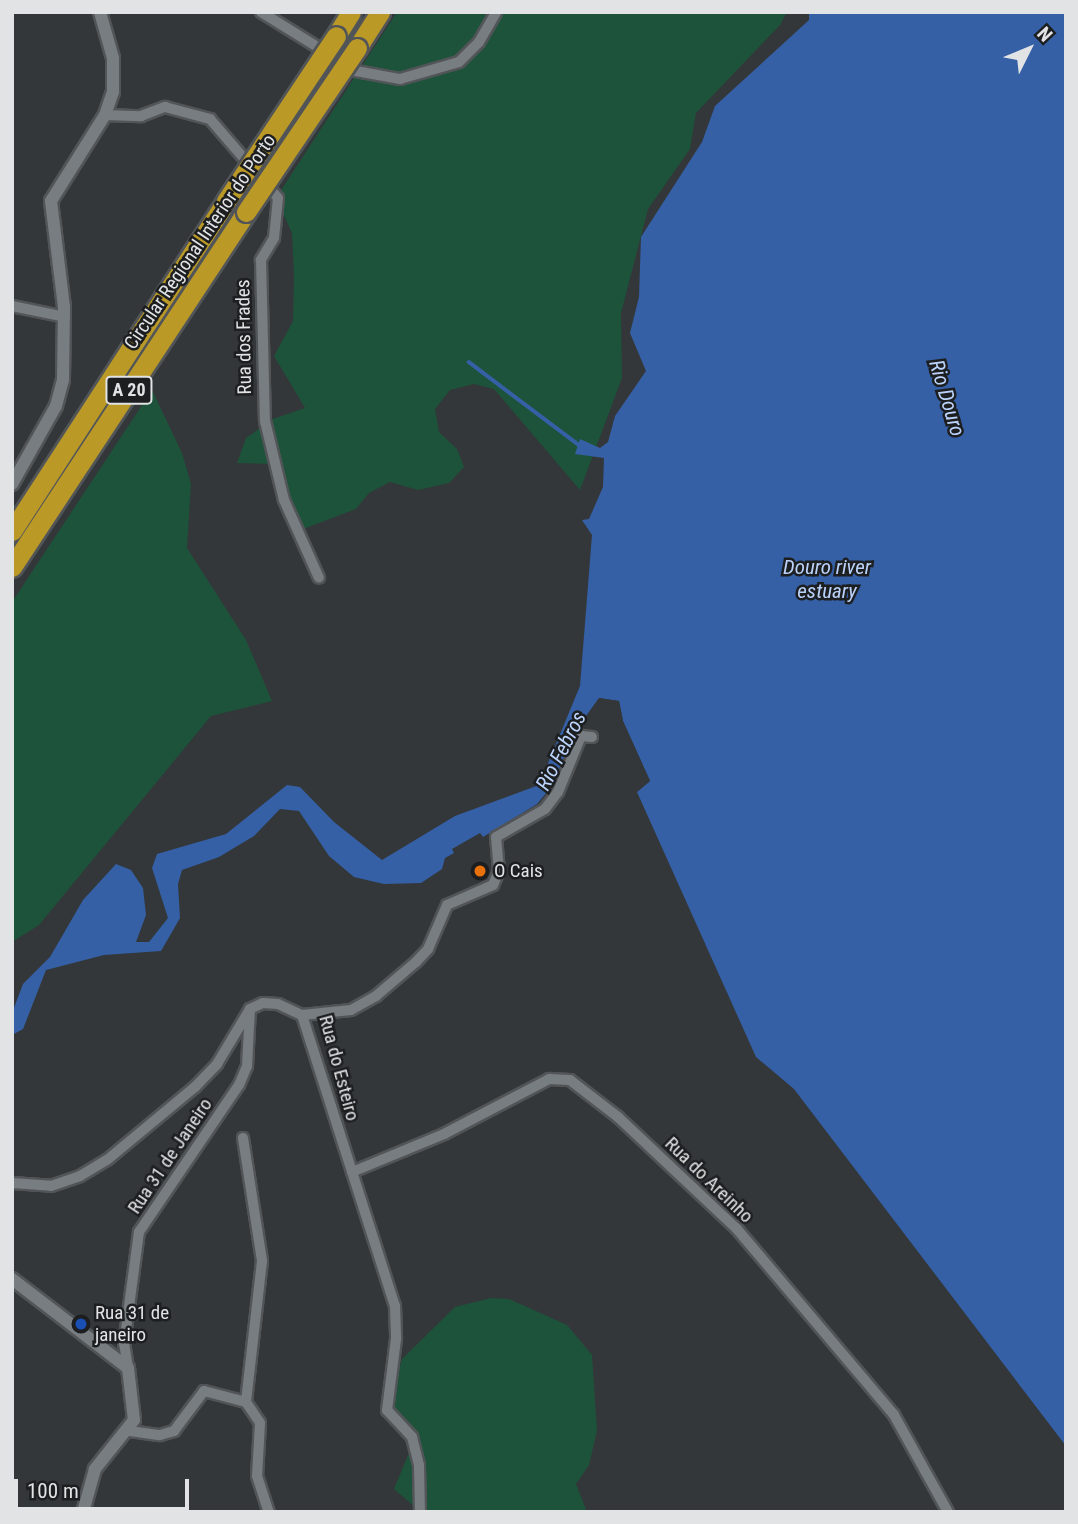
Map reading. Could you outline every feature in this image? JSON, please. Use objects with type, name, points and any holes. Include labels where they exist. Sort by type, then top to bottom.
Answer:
[{"type":"highway","name":"Circular Regional Interior do Porto","points":[[12,531],[351,12]]},
{"type":"highway","name":"Circular Regional Interior do Porto","points":[[12,567],[380,12]]},
{"type":"street","points":[[12,484],[61,392],[65,317],[51,201],[105,115],[115,69],[100,12]]},
{"type":"street","points":[[261,12],[356,71],[400,79],[459,62],[479,42],[496,12]]},
{"type":"street","name":"Rua dos Frades","points":[[105,115],[141,116],[165,107],[210,119],[278,198],[274,238],[261,260],[265,421],[284,500],[319,578]]},
{"type":"street","points":[[12,306],[65,317]]},
{"type":"street","name":"Rua do Esteiro","points":[[420,1512],[419,1465],[412,1437],[387,1410],[396,1339],[395,1306],[302,1015],[351,1010],[376,996],[416,962],[428,949],[447,905],[494,885],[499,871],[496,837],[545,809],[558,792],[581,736],[592,737]]},
{"type":"street","points":[[12,1183],[51,1186],[80,1176],[107,1160],[195,1087],[217,1064],[250,1009],[263,1003],[278,1004],[302,1015]]},
{"type":"street","name":"Rua 31 de Janeiro","points":[[128,1368],[124,1344],[139,1232],[239,1085],[247,1066],[250,1009]]},
{"type":"street","name":"Rua do Areinho","points":[[352,1172],[444,1134],[549,1079],[570,1080],[627,1126],[737,1229],[894,1415],[948,1512]]},
{"type":"street","points":[[243,1138],[262,1261],[246,1402],[260,1423],[257,1476],[269,1512]]},
{"type":"street","points":[[12,1279],[128,1368],[136,1413],[130,1431],[95,1469],[83,1512]]},
{"type":"street","points":[[130,1431],[160,1436],[174,1431],[204,1391],[246,1402]]},
{"type":"green space","points":[[397,12],[787,12],[780,25],[696,113],[690,149],[648,209],[621,313],[622,378],[580,490],[494,389],[474,384],[450,390],[435,409],[439,432],[457,449],[464,467],[449,483],[418,490],[390,482],[369,493],[356,509],[298,531],[288,510],[280,464],[237,463],[246,438],[273,419],[305,408],[274,356],[293,321],[294,275],[292,233],[276,198]]},
{"type":"green space","points":[[152,390],[182,453],[191,484],[187,548],[246,640],[272,701],[211,716],[39,925],[12,942],[12,602]]},
{"type":"green space","points":[[491,1298],[509,1299],[567,1325],[592,1355],[597,1431],[589,1465],[576,1484],[587,1512],[421,1512],[394,1489],[416,1436],[409,1422],[389,1406],[402,1359],[455,1307]]},
{"type":"water","name":"Douro river estuary","points":[[809,12],[1066,12],[1066,1446],[794,1089],[756,1057],[637,792],[650,781],[623,721],[619,701],[599,698],[575,731],[552,786],[537,804],[483,837],[480,833],[452,849],[454,853],[445,858],[442,869],[421,883],[384,884],[354,877],[329,856],[299,811],[280,809],[254,836],[219,857],[182,870],[178,884],[180,918],[161,951],[104,955],[46,970],[23,1029],[12,1035],[12,1013],[23,984],[50,957],[83,900],[116,864],[131,870],[143,888],[146,915],[136,942],[149,942],[168,918],[152,868],[157,854],[226,834],[287,785],[300,787],[334,822],[382,860],[455,816],[539,785],[580,686],[592,535],[582,520],[589,519],[603,487],[604,458],[575,454],[580,439],[600,448],[608,442],[615,416],[646,371],[630,333],[639,297],[641,237],[702,142],[715,106],[809,20]]},
{"type":"pier","points":[[599,698],[619,701],[623,721],[650,781],[637,792],[645,781],[619,723],[617,705],[601,702],[574,742],[572,740]]},
{"type":"waterway","points":[[469,362],[582,447]]},
{"type":"place","name":"O Cais","points":[[480,871]]},
{"type":"place","name":"Rua 31 de janeiro","points":[[81,1324]]},
{"type":"water label","name":"Rio Douro","points":[[947,398]]},
{"type":"water label","name":"Rio Febros","points":[[561,751]]}]
